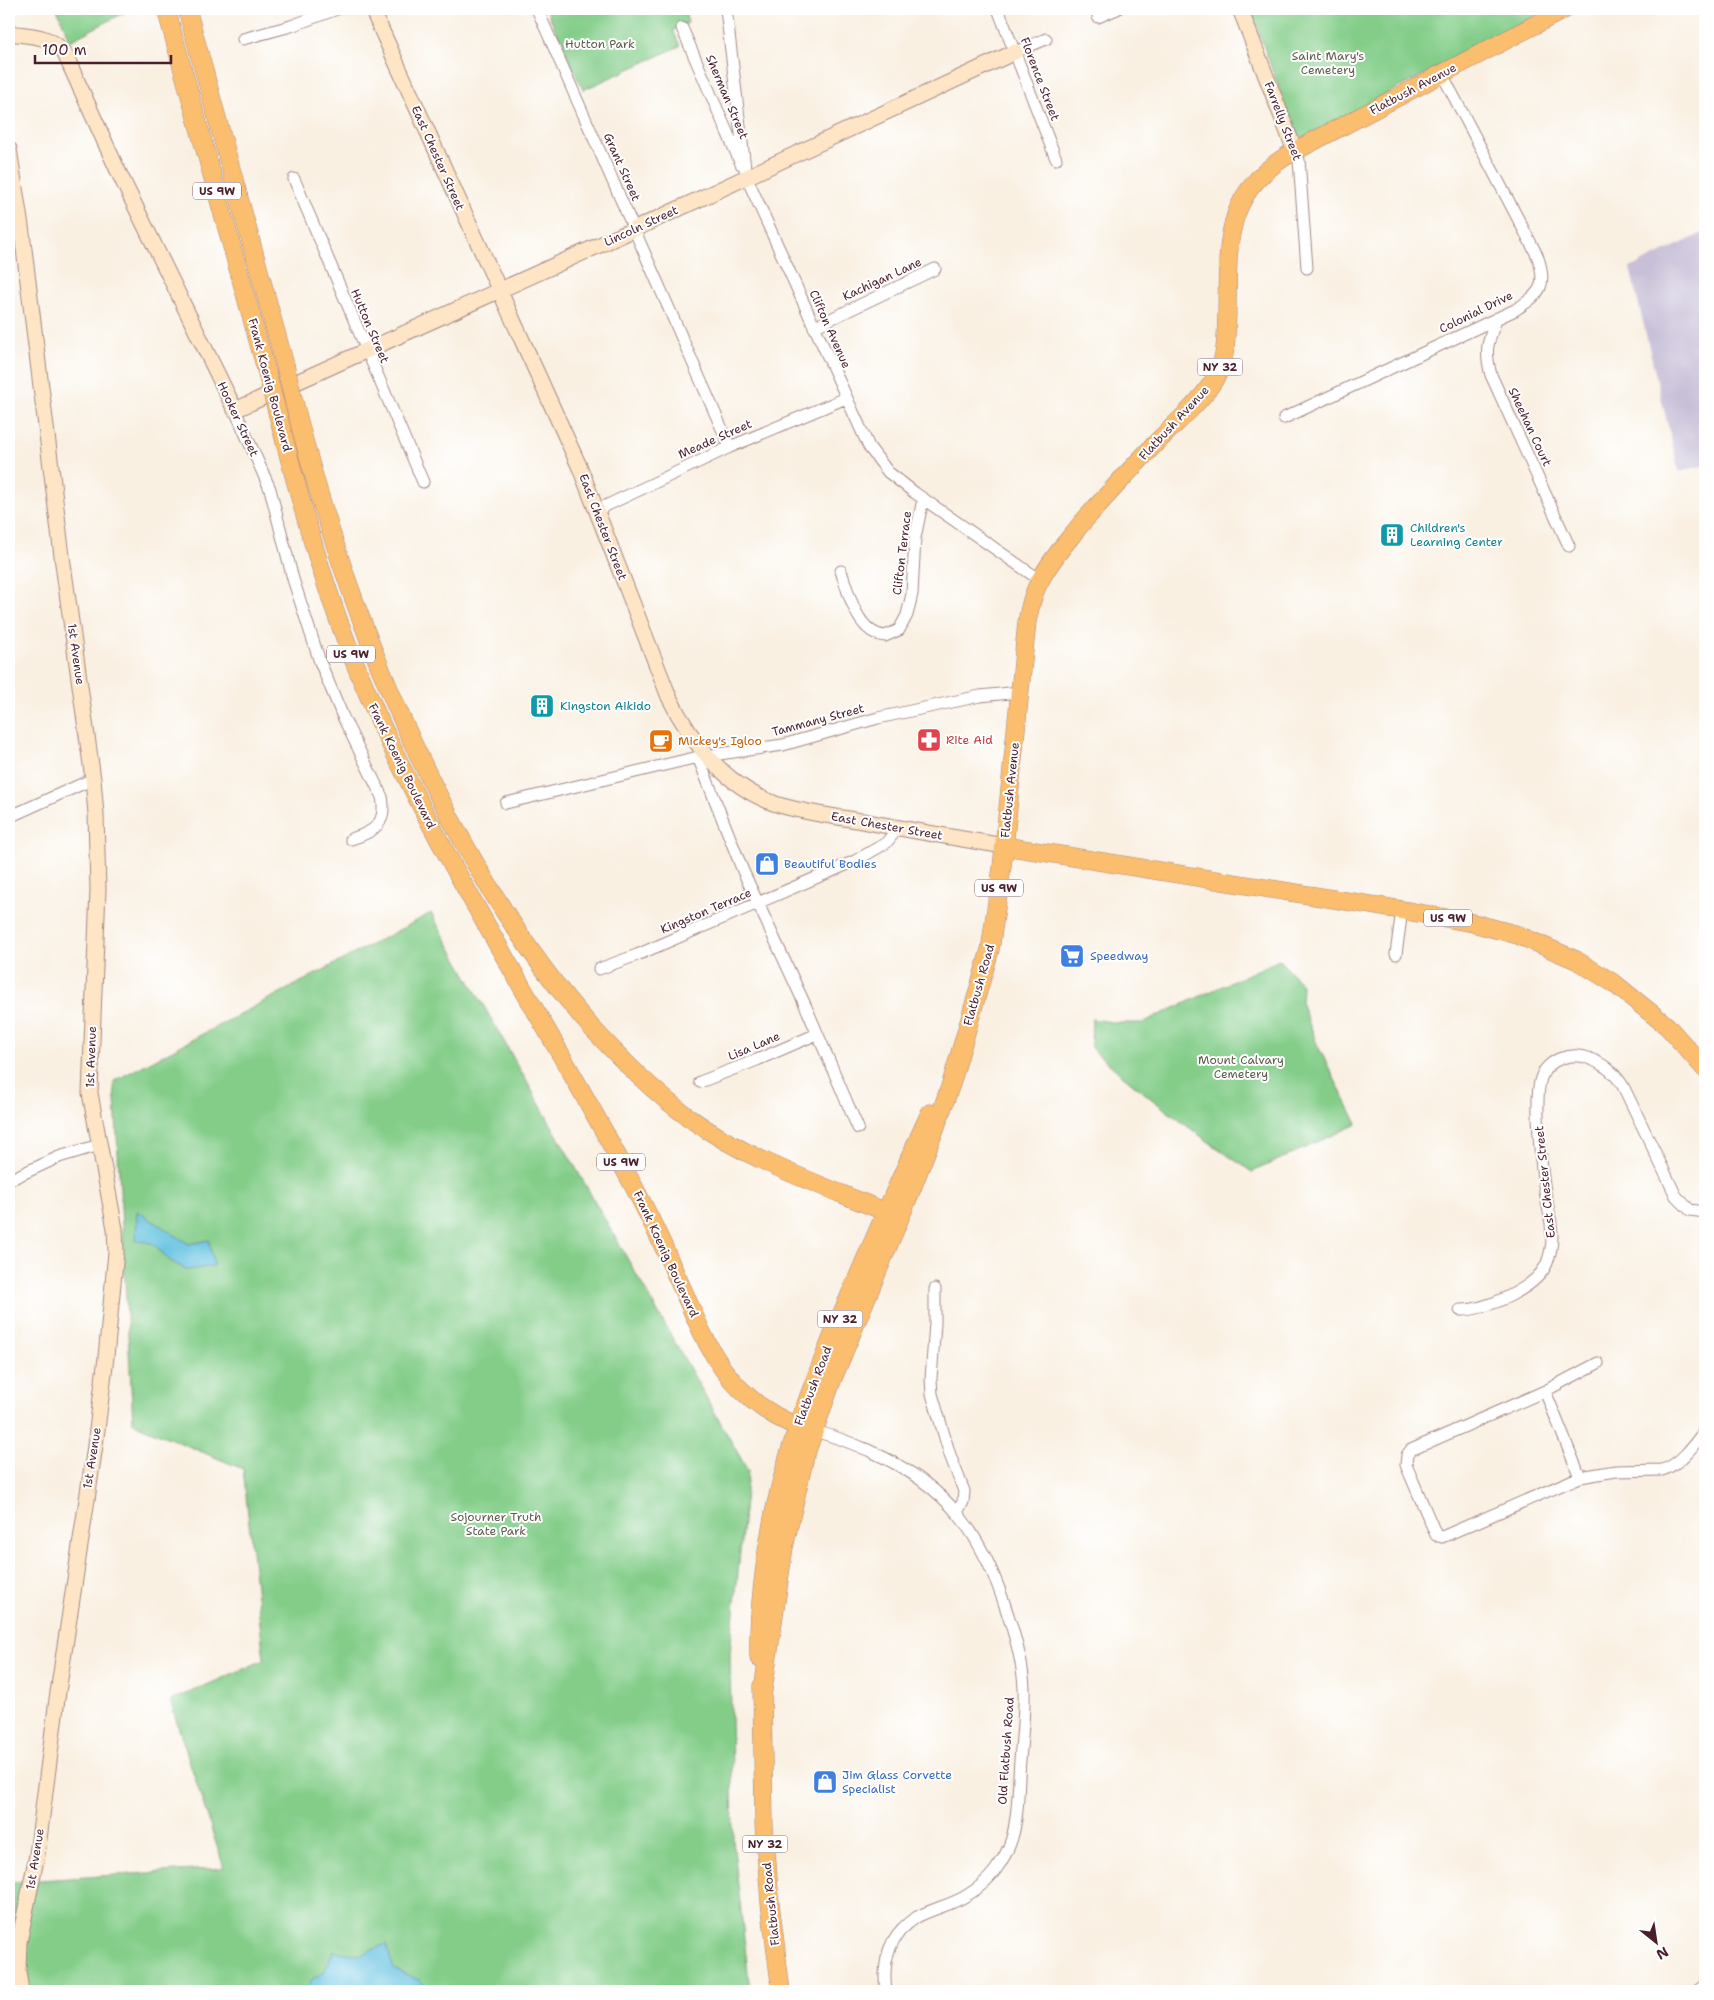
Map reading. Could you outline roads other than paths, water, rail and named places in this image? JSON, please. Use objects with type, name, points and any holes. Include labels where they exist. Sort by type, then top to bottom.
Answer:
[{"type":"main road","name":"Frank Koenig Boulevard","points":[[166,9],[305,516],[344,635],[372,706],[415,796],[460,879],[622,1164],[649,1216],[700,1329],[716,1358],[742,1390],[774,1416],[805,1429]]},
{"type":"main road","name":"Frank Koenig Boulevard","points":[[187,9],[314,476],[344,573],[366,636],[391,698],[422,764],[477,869],[508,918],[567,998],[615,1053],[652,1088],[691,1119],[755,1157],[886,1212]]},
{"type":"main road","name":"Flatbush Avenue","points":[[993,930],[1030,608],[1040,580],[1056,555],[1142,457],[1191,409],[1210,385],[1222,362],[1225,350],[1229,245],[1236,213],[1250,185],[1260,174],[1295,151],[1565,9]]},
{"type":"main road","name":"US 9W","points":[[1004,846],[1402,910],[1496,929],[1537,942],[1576,960],[1615,984],[1651,1011],[1682,1042],[1705,1069]]},
{"type":"main road","name":"Flatbush Road","points":[[781,1991],[770,1903],[764,1825],[759,1638],[764,1566],[777,1497],[805,1429],[833,1378],[944,1106],[984,971],[993,930]]},
{"type":"main road","name":"Flatbush Road","points":[[805,1429],[820,1367],[963,1039]]},
{"type":"main road","points":[[886,1212],[891,1217],[895,1230]]},
{"type":"street","points":[[243,40],[291,26],[338,9]]},
{"type":"street","name":"East Chester Street","points":[[372,9],[498,291],[551,402],[597,510],[669,697],[703,756],[734,850],[858,1128]]},
{"type":"street","name":"Grant Street","points":[[537,9],[730,447]]},
{"type":"street","name":"Clifton Avenue","points":[[726,9],[746,176],[875,458],[888,472],[923,499],[1040,580]]},
{"type":"street","name":"Florence Street","points":[[998,9],[1056,159]]},
{"type":"street","points":[[1098,18],[1117,9]]},
{"type":"street","name":"Farrelly Street","points":[[1240,9],[1299,160],[1307,268]]},
{"type":"street","name":"Sherman Street","points":[[682,28],[746,176]]},
{"type":"street","name":"Hooker Street","points":[[9,33],[45,38],[55,42],[64,52],[118,171],[235,410],[270,489],[294,579],[320,662],[343,717],[382,797],[383,818],[376,828],[351,839]]},
{"type":"street","name":"Lincoln Street","points":[[235,410],[635,229],[746,176],[1046,39]]},
{"type":"street","name":"Colonial Drive","points":[[1284,418],[1497,318],[1528,302],[1539,292],[1543,281],[1542,268],[1537,255],[1442,74]]},
{"type":"street","name":"1st Avenue","points":[[9,149],[22,233],[63,564],[93,779],[98,890],[89,1079],[115,1230],[116,1252],[106,1357],[57,1699],[37,1855],[19,1942],[18,1971],[22,1991]]},
{"type":"street","name":"Hutton Street","points":[[294,180],[422,482]]},
{"type":"street","name":"Kachigan Lane","points":[[814,327],[935,269]]},
{"type":"street","name":"Sheehan Court","points":[[1497,318],[1487,344],[1486,359],[1491,375],[1569,546]]},
{"type":"street","name":"Meade Street","points":[[597,510],[730,447],[846,398]]},
{"type":"street","name":"Clifton Terrace","points":[[841,571],[856,612],[871,632],[885,636],[899,630],[908,615],[912,594],[915,538],[923,499]]},
{"type":"street","name":"Tammany Street","points":[[506,803],[703,756],[783,745],[878,718],[980,696],[1020,692]]},
{"type":"street","name":"East Chester Street","points":[[703,756],[738,783],[774,803],[800,810],[1004,846]]},
{"type":"street","points":[[9,817],[93,779]]},
{"type":"street","name":"Kingston Terrace","points":[[599,969],[757,904],[871,853],[886,843],[898,828]]},
{"type":"street","points":[[1396,954],[1402,910]]},
{"type":"street","name":"Lisa Lane","points":[[700,1082],[751,1063],[817,1034]]},
{"type":"street","name":"East Chester Street","points":[[1460,1310],[1470,1310],[1508,1295],[1538,1277],[1546,1265],[1551,1250],[1552,1235],[1541,1165],[1538,1101],[1540,1079],[1543,1073],[1549,1065],[1560,1058],[1571,1056],[1586,1057],[1604,1064],[1616,1076],[1676,1196],[1690,1210],[1705,1212]]},
{"type":"street","points":[[9,1180],[59,1157],[99,1145]]},
{"type":"street","points":[[935,1289],[932,1394],[949,1452],[964,1491],[963,1502],[957,1512]]},
{"type":"street","points":[[1598,1363],[1545,1391],[1411,1450],[1407,1455],[1406,1465],[1436,1535],[1442,1538],[1580,1477],[1616,1471],[1662,1470],[1668,1468],[1674,1465],[1705,1430]]},
{"type":"street","points":[[1545,1391],[1580,1477]]},
{"type":"street","name":"Old Flatbush Road","points":[[805,1429],[827,1434],[858,1446],[906,1469],[929,1485],[957,1512],[983,1548],[997,1580],[1019,1648],[1024,1687],[1024,1716],[1015,1821],[1011,1839],[1001,1863],[971,1894],[918,1917],[902,1928],[892,1940],[886,1956],[884,1979],[886,1991]]},
{"type":"street","points":[[1698,1991],[1705,1986]]},
{"type":"water","points":[[137,1211],[189,1244],[209,1240],[214,1266],[188,1270],[170,1261],[154,1244],[136,1240]]},
{"type":"water","points":[[386,1944],[394,1969],[419,1980],[431,1991],[308,1991],[311,1980],[324,1972],[333,1951],[360,1955]]},
{"type":"place","name":"Children's Learning Center","points":[[1392,535]]},
{"type":"place","name":"Kingston Aikido","points":[[542,706]]},
{"type":"place","name":"Rite Aid","points":[[929,740]]},
{"type":"place","name":"Mickey's Igloo","points":[[661,741]]},
{"type":"place","name":"Beautiful Bodies","points":[[767,864]]},
{"type":"place","name":"Speedway","points":[[1072,956]]},
{"type":"place","name":"Jim Glass Corvette Specialist","points":[[825,1782]]},
{"type":"park label","name":"Hutton Park","points":[[600,44]]},
{"type":"park label","name":"Saint Mary's Cemetery","points":[[1328,63]]},
{"type":"park label","name":"Mount Calvary Cemetery","points":[[1241,1067]]},
{"type":"park label","name":"Sojourner Truth State Park","points":[[496,1524]]}]
